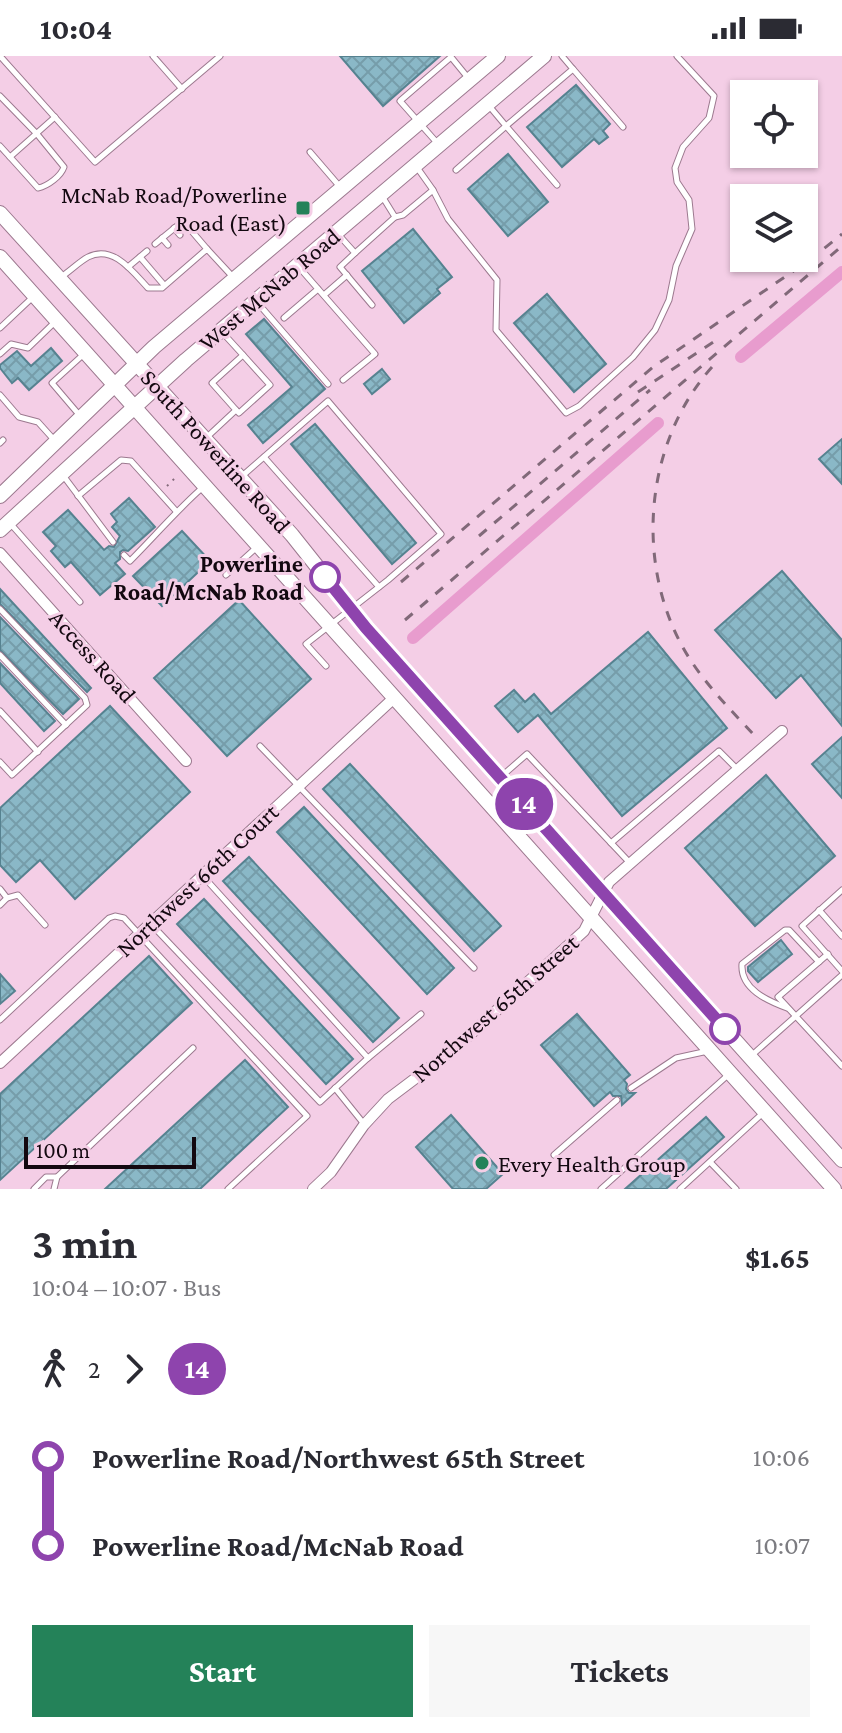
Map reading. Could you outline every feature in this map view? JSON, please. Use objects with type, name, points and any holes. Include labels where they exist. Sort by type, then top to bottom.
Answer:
[{"type":"main road","name":"West McNab Road","points":[[0,496],[138,363],[497,56]]},
{"type":"main road","name":"West McNab Road","points":[[4,526],[221,330],[544,56]]},
{"type":"main road","name":"South Powerline Road","points":[[0,213],[305,550],[350,609],[842,1160]]},
{"type":"main road","name":"South Powerline Road","points":[[2,263],[58,320],[834,1189]]},
{"type":"street","name":"Access Road","points":[[0,553],[186,761]]},
{"type":"street","name":"Northwest 66th Court","points":[[0,1063],[395,697]]},
{"type":"street","name":"Northwest 65th Street","points":[[313,1189],[331,1172],[364,1125],[388,1099],[453,1050],[584,931],[609,882],[782,731]]},
{"type":"lane","points":[[0,56],[95,162],[220,56]]},
{"type":"lane","points":[[153,56],[182,89]]},
{"type":"lane","points":[[562,56],[623,127]]},
{"type":"lane","points":[[416,165],[448,219],[497,280],[496,330],[566,413],[579,406],[633,357],[655,330],[669,300],[676,266],[692,229],[689,200],[677,182],[675,168],[683,147],[709,118],[714,96],[677,56]]},
{"type":"lane","points":[[439,145],[400,101],[451,57],[470,80]]},
{"type":"lane","points":[[456,170],[573,69]]},
{"type":"lane","points":[[0,96],[64,167],[44,187],[38,188],[0,146]]},
{"type":"lane","points":[[487,104],[557,185]]},
{"type":"lane","points":[[10,157],[55,117]]},
{"type":"lane","points":[[310,152],[341,189]]},
{"type":"lane","points":[[372,305],[340,267],[395,217],[403,215],[433,190]]},
{"type":"lane","points":[[381,194],[395,217]]},
{"type":"lane","points":[[155,244],[183,221],[235,279]]},
{"type":"lane","points":[[174,228],[180,235]]},
{"type":"lane","points":[[337,232],[355,253]]},
{"type":"lane","points":[[162,238],[168,245]]},
{"type":"lane","points":[[192,249],[198,256]]},
{"type":"lane","points":[[61,277],[90,255],[118,257],[148,288],[162,288],[207,249]]},
{"type":"lane","points":[[128,267],[147,251]]},
{"type":"lane","points":[[140,257],[164,285]]},
{"type":"lane","points":[[180,259],[187,266]]},
{"type":"lane","points":[[298,265],[375,354],[343,380]]},
{"type":"lane","points":[[169,269],[175,276]]},
{"type":"lane","points":[[324,295],[347,275]]},
{"type":"lane","points":[[284,318],[318,289]]},
{"type":"lane","points":[[0,328],[35,295]]},
{"type":"lane","points":[[256,301],[328,384]]},
{"type":"lane","points":[[0,354],[11,344],[28,348],[58,320]]},
{"type":"lane","points":[[221,330],[270,385],[239,413],[212,383],[243,355]]},
{"type":"lane","points":[[82,418],[52,383],[86,352]]},
{"type":"lane","points":[[0,395],[19,417],[38,422],[56,443]]},
{"type":"lane","points":[[240,478],[328,401],[441,534],[306,644],[326,666]]},
{"type":"lane","points":[[205,439],[236,410]]},
{"type":"lane","points":[[264,457],[379,587]]},
{"type":"lane","points":[[78,496],[121,460],[131,461],[176,511]]},
{"type":"lane","points":[[61,473],[113,542]]},
{"type":"lane","points":[[124,555],[130,561],[205,485]]},
{"type":"lane","points":[[4,526],[80,602]]},
{"type":"lane","points":[[226,575],[259,545]]},
{"type":"lane","points":[[0,609],[85,698],[87,705],[12,775],[3,770],[0,762]]},
{"type":"lane","points":[[0,655],[66,725]]},
{"type":"lane","points":[[0,711],[38,752]]},
{"type":"lane","points":[[260,746],[474,968]]},
{"type":"lane","points":[[611,843],[719,751],[737,770]]},
{"type":"lane","points":[[501,777],[527,754],[630,863]]},
{"type":"lane","points":[[202,875],[368,1058]]},
{"type":"lane","points":[[0,889],[7,898]]},
{"type":"lane","points":[[750,1056],[842,973],[802,926],[842,890]]},
{"type":"lane","points":[[0,905],[7,898],[18,895],[45,925]]},
{"type":"lane","points":[[819,910],[842,936]]},
{"type":"lane","points":[[0,1020],[109,918],[124,918],[307,1116],[228,1189]]},
{"type":"lane","points":[[151,923],[320,1102],[421,1014]]},
{"type":"lane","points":[[787,1008],[762,998],[744,978],[742,964],[785,930],[789,930],[819,962]]},
{"type":"lane","points":[[828,954],[778,997],[842,1066]]},
{"type":"lane","points":[[54,1189],[57,1177],[193,1048]]},
{"type":"lane","points":[[631,1088],[676,1058],[710,1051]]},
{"type":"lane","points":[[601,1189],[730,1073]]},
{"type":"lane","points":[[335,1088],[364,1125]]},
{"type":"lane","points":[[554,1155],[617,1100]]},
{"type":"lane","points":[[680,1189],[765,1112]]},
{"type":"lane","points":[[710,1162],[736,1189]]},
{"type":"lane","points":[[34,1189],[46,1177],[57,1177]]},
{"type":"path","points":[[166,486],[175,478]]},
{"type":"building","points":[[340,56],[440,56],[383,106]]},
{"type":"building","points":[[576,85],[610,124],[603,131],[608,137],[599,144],[594,139],[562,167],[527,127]]},
{"type":"building","points":[[508,154],[548,202],[508,236],[468,189]]},
{"type":"building","points":[[413,229],[452,277],[437,289],[440,293],[404,323],[362,271]]},
{"type":"building","points":[[547,294],[606,364],[574,392],[514,323]]},
{"type":"building","points":[[264,319],[325,389],[263,443],[248,425],[292,387],[246,334]]},
{"type":"building","points":[[51,348],[62,361],[29,390],[18,378],[12,383],[0,368],[17,351],[31,366]]},
{"type":"building","points":[[382,369],[390,379],[372,394],[364,384]]},
{"type":"building","points":[[315,424],[416,543],[392,564],[291,444]]},
{"type":"building","points":[[842,439],[842,484],[819,459]]},
{"type":"building","points":[[129,498],[155,527],[128,551],[120,552],[120,559],[115,563],[125,574],[100,595],[71,562],[65,567],[51,551],[56,546],[43,532],[68,510],[104,550],[114,547],[120,536],[112,527],[117,522],[111,514]]},
{"type":"building","points":[[182,531],[210,561],[162,606],[133,576]]},
{"type":"building","points":[[782,571],[842,640],[842,726],[801,675],[776,698],[715,630]]},
{"type":"building","points":[[0,589],[91,688],[87,692],[0,604]]},
{"type":"building","points":[[239,600],[311,679],[227,756],[154,678]]},
{"type":"building","points":[[0,617],[79,699],[63,714],[0,650]]},
{"type":"building","points":[[648,632],[727,728],[622,816],[538,715],[518,732],[495,706],[514,690],[525,702],[534,694],[551,714]]},
{"type":"building","points":[[0,663],[55,721],[44,731],[0,683]]},
{"type":"building","points":[[110,706],[190,792],[75,899],[40,860],[16,882],[0,865],[0,808]]},
{"type":"building","points":[[842,737],[842,798],[812,764]]},
{"type":"building","points":[[350,764],[501,926],[474,951],[323,789]]},
{"type":"building","points":[[766,775],[835,856],[755,926],[685,848]]},
{"type":"building","points":[[304,807],[454,968],[427,994],[277,832]]},
{"type":"building","points":[[249,857],[399,1018],[373,1042],[223,881]]},
{"type":"building","points":[[204,899],[353,1059],[326,1084],[177,924]]},
{"type":"building","points":[[781,940],[792,954],[758,982],[748,967]]},
{"type":"building","points":[[149,956],[192,1003],[0,1180],[0,1094]]},
{"type":"building","points":[[0,974],[15,991],[0,1004]]},
{"type":"building","points":[[577,1014],[630,1075],[624,1080],[626,1089],[629,1093],[635,1093],[622,1105],[621,1096],[613,1096],[610,1092],[594,1106],[541,1045]]},
{"type":"building","points":[[245,1060],[288,1107],[200,1189],[105,1189]]},
{"type":"building","points":[[451,1115],[503,1174],[486,1189],[453,1189],[416,1147]]},
{"type":"building","points":[[706,1117],[724,1137],[666,1189],[625,1189]]},
{"type":"waterway","points":[[741,357],[842,272]]},
{"type":"waterway","points":[[413,638],[658,423]]},
{"type":"railway","points":[[401,582],[653,367],[811,259],[842,234]]},
{"type":"railway","points":[[405,620],[842,246]]},
{"type":"railway","points":[[638,392],[721,337]]},
{"type":"railway","points":[[712,367],[690,397],[673,429],[661,464],[654,501],[653,538],[657,574],[666,610],[688,657],[714,692],[754,735]]},
{"type":"railway","points":[[479,536],[650,390]]},
{"type":"bus line","name":"14","points":[[325,577],[366,628],[725,1029]]},
{"type":"place","name":"McNab Road/Powerline Road (East)","points":[[303,208]]},
{"type":"place","name":"Powerline Road/McNab Road","points":[[325,577]]},
{"type":"place","name":"Every Health Group","points":[[482,1163]]}]
